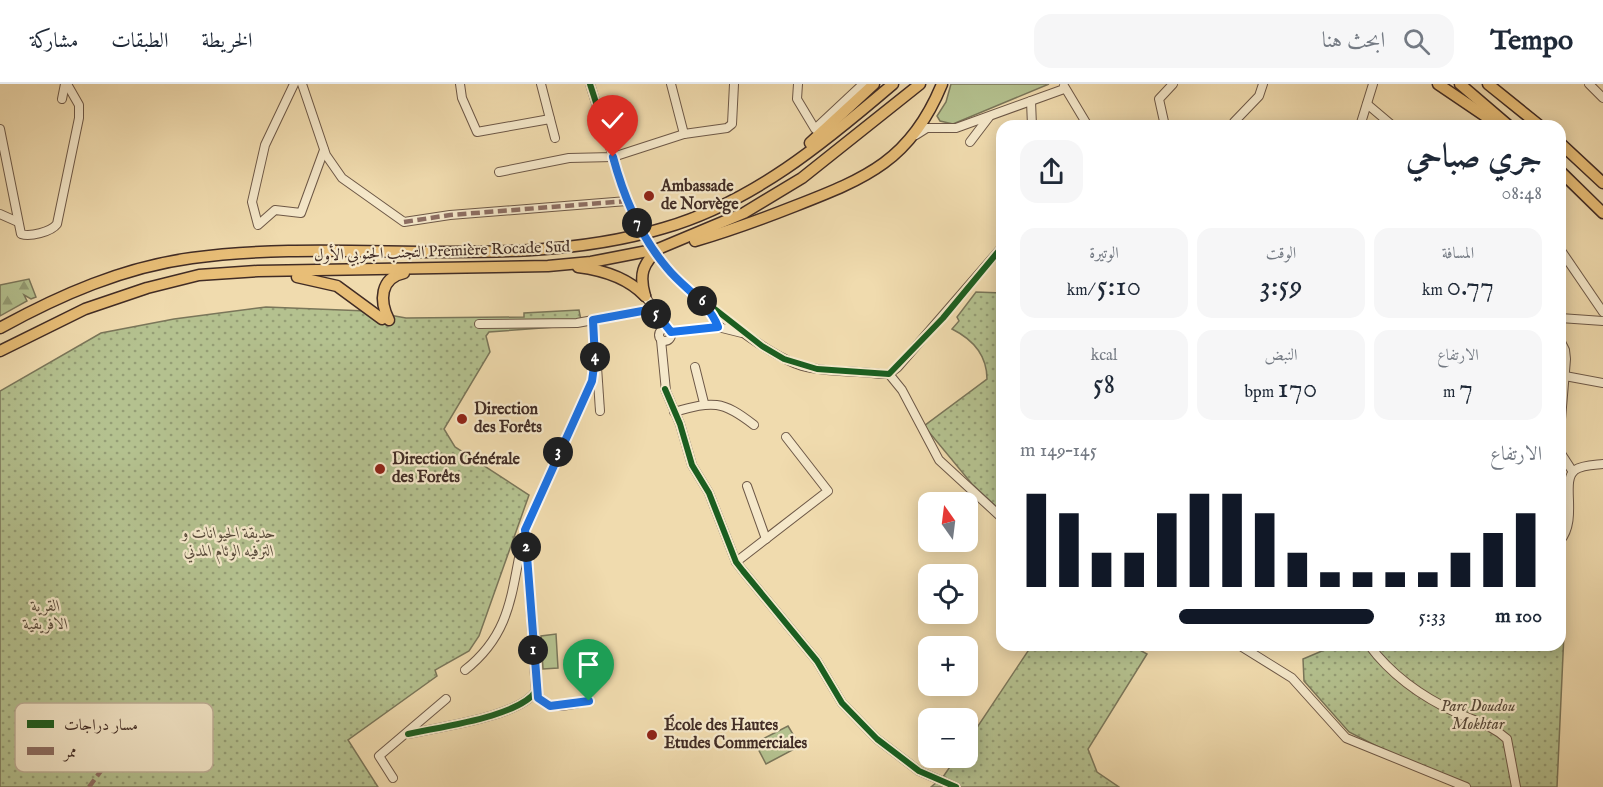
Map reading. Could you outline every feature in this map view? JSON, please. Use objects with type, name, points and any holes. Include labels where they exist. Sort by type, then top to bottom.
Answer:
[{"type":"highway","points":[[744,194],[827,128],[874,84]]},
{"type":"highway","name":"التجنب الجنوبي الأول Première Rocade Sud","points":[[1,327],[78,289],[175,261],[258,252],[490,250],[599,242],[666,228],[744,194],[802,158],[893,84]]},
{"type":"highway","name":"التجنب الجنوبي الأول Première Rocade Sud","points":[[0,351],[76,312],[114,298],[181,279],[234,272],[548,266],[591,262],[658,249],[744,213],[789,187],[920,84]]},
{"type":"highway","points":[[645,296],[643,267],[658,249],[711,237],[842,187],[877,170],[906,144],[927,115],[942,84]]},
{"type":"highway","points":[[1438,84],[1491,120]]},
{"type":"highway","points":[[1461,84],[1502,120]]},
{"type":"highway","points":[[1489,84],[1533,120]]},
{"type":"highway","points":[[1566,149],[1603,183]]},
{"type":"highway","points":[[1566,177],[1603,213]]},
{"type":"highway","points":[[548,266],[602,271],[633,285],[645,296]]},
{"type":"highway","points":[[234,272],[302,277],[330,283],[346,291],[385,320],[382,305],[387,282],[401,273],[431,269]]},
{"type":"street","points":[[62,99],[66,84]]},
{"type":"street","points":[[0,129],[18,222],[24,236],[53,229],[57,224],[79,118],[79,105],[66,84]]},
{"type":"street","points":[[294,84],[265,146],[252,202],[258,225],[275,210],[301,213],[324,149]]},
{"type":"street","points":[[302,84],[324,149],[342,178],[404,222],[450,215],[628,205]]},
{"type":"street","points":[[460,84],[462,98],[477,132],[550,119]]},
{"type":"street","points":[[541,84],[555,138]]},
{"type":"street","points":[[590,84],[628,205],[647,241],[668,270],[762,346],[803,366],[889,374],[902,390],[939,460],[996,512]]},
{"type":"street","points":[[671,84],[684,134]]},
{"type":"street","points":[[499,172],[569,158],[613,157],[684,134],[731,127],[734,84]]},
{"type":"street","points":[[798,84],[797,99],[815,129],[863,84]]},
{"type":"street","points":[[1163,120],[1159,99],[1173,84]]},
{"type":"street","points":[[1239,120],[1259,96],[1263,84]]},
{"type":"street","points":[[1362,120],[1373,84]]},
{"type":"street","points":[[1589,84],[1603,98]]},
{"type":"street","points":[[906,144],[927,128],[956,128],[1031,101],[1064,86],[1084,120]]},
{"type":"street","points":[[1031,101],[1032,120]]},
{"type":"street","points":[[1367,104],[1386,120]]},
{"type":"street","points":[[970,142],[990,116]]},
{"type":"street","points":[[0,214],[18,222]]},
{"type":"street","points":[[889,374],[943,318],[996,254]]},
{"type":"street","points":[[1566,258],[1603,312]]},
{"type":"street","points":[[645,296],[667,336],[661,354],[665,389],[672,414],[692,465],[709,494],[736,562],[817,661],[843,703],[870,732],[919,771],[956,787]]},
{"type":"street","points":[[699,297],[718,327]]},
{"type":"street","points":[[479,324],[593,320],[653,309]]},
{"type":"street","points":[[1566,318],[1603,321]]},
{"type":"street","points":[[465,670],[485,653],[501,629],[511,601],[525,530],[592,381],[595,359],[593,320]]},
{"type":"street","points":[[667,336],[718,327],[746,333]]},
{"type":"street","points":[[595,359],[599,373],[600,411]]},
{"type":"street","points":[[694,367],[704,404]]},
{"type":"street","points":[[1566,376],[1603,383]]},
{"type":"street","points":[[672,414],[704,404],[732,408],[754,425]]},
{"type":"street","points":[[736,562],[828,491],[786,437]]},
{"type":"street","points":[[1566,461],[1573,472]]},
{"type":"street","points":[[1566,532],[1569,528],[1571,513],[1568,483],[1573,472],[1582,467],[1603,464]]},
{"type":"street","points":[[747,486],[766,539]]},
{"type":"street","points":[[525,530],[536,691],[541,702],[550,706],[589,701]]},
{"type":"street","points":[[1249,651],[1293,678],[1346,738],[1466,787]]},
{"type":"street","points":[[1373,651],[1382,663],[1403,682],[1454,712],[1486,724],[1507,738],[1516,787]]},
{"type":"street","points":[[408,734],[502,711],[527,700],[536,691]]},
{"type":"street","points":[[393,778],[380,756],[446,699]]},
{"type":"green space","points":[[951,84],[1049,84],[953,124],[940,121],[937,116],[946,102]]},
{"type":"green space","points":[[29,279],[36,297],[31,299],[24,295],[27,301],[0,316],[0,285]]},
{"type":"green space","points":[[976,292],[996,293],[996,506],[972,484],[924,426],[987,379],[984,362],[977,349],[952,329],[959,321],[957,317]]},
{"type":"green space","name":"حديقة الحيوانات و الترفيه الوئام المدني","points":[[266,307],[367,311],[406,318],[524,317],[524,313],[579,310],[582,325],[489,332],[486,336],[490,352],[444,429],[455,447],[529,495],[479,636],[469,651],[435,670],[437,676],[348,740],[378,787],[0,787],[0,391],[101,333],[174,319]]},
{"type":"green space","points":[[556,634],[558,668],[543,669],[541,636]]},
{"type":"green space","points":[[1028,651],[1142,651],[1147,654],[1088,749],[1097,772],[1119,787],[931,787],[949,768],[978,768],[978,726]]},
{"type":"green space","name":"Parc Doudou Mokhtar","points":[[1322,651],[1563,651],[1557,787],[1457,787],[1349,732],[1304,681],[1303,659]]},
{"type":"green space","points":[[788,726],[800,746],[766,764],[755,743]]},
{"type":"marked path","points":[[404,222],[450,215],[627,201]]},
{"type":"marked path","points":[[89,787],[100,772]]},
{"type":"cycle path","points":[[590,84],[630,208],[653,250],[679,281],[762,346],[784,359],[817,369],[889,374],[943,318],[996,254]]},
{"type":"cycle path","points":[[408,734],[496,714],[527,700],[536,691],[525,530],[592,381],[595,359],[593,320]]},
{"type":"cycle path","points":[[665,389],[680,424],[692,465],[709,493],[736,562],[817,661],[842,703],[877,739],[919,771],[956,787]]},
{"type":"place","name":"Ambassade de Norvège","points":[[649,196]]},
{"type":"place","name":"Direction des Forêts","points":[[462,419]]},
{"type":"place","name":"Direction Générale des Forêts","points":[[380,469]]},
{"type":"place","name":"École des Hautes Etudes Commerciales","points":[[652,735]]},
{"type":"route","points":[[589,701],[555,707],[545,705],[538,698],[525,530],[528,518],[592,381],[595,371],[593,320],[653,309],[671,332],[698,331],[718,327],[699,297],[668,270],[647,241],[627,201],[613,157]]},
{"type":"park label","name":"القرية الافريقية","points":[[46,616]]}]
